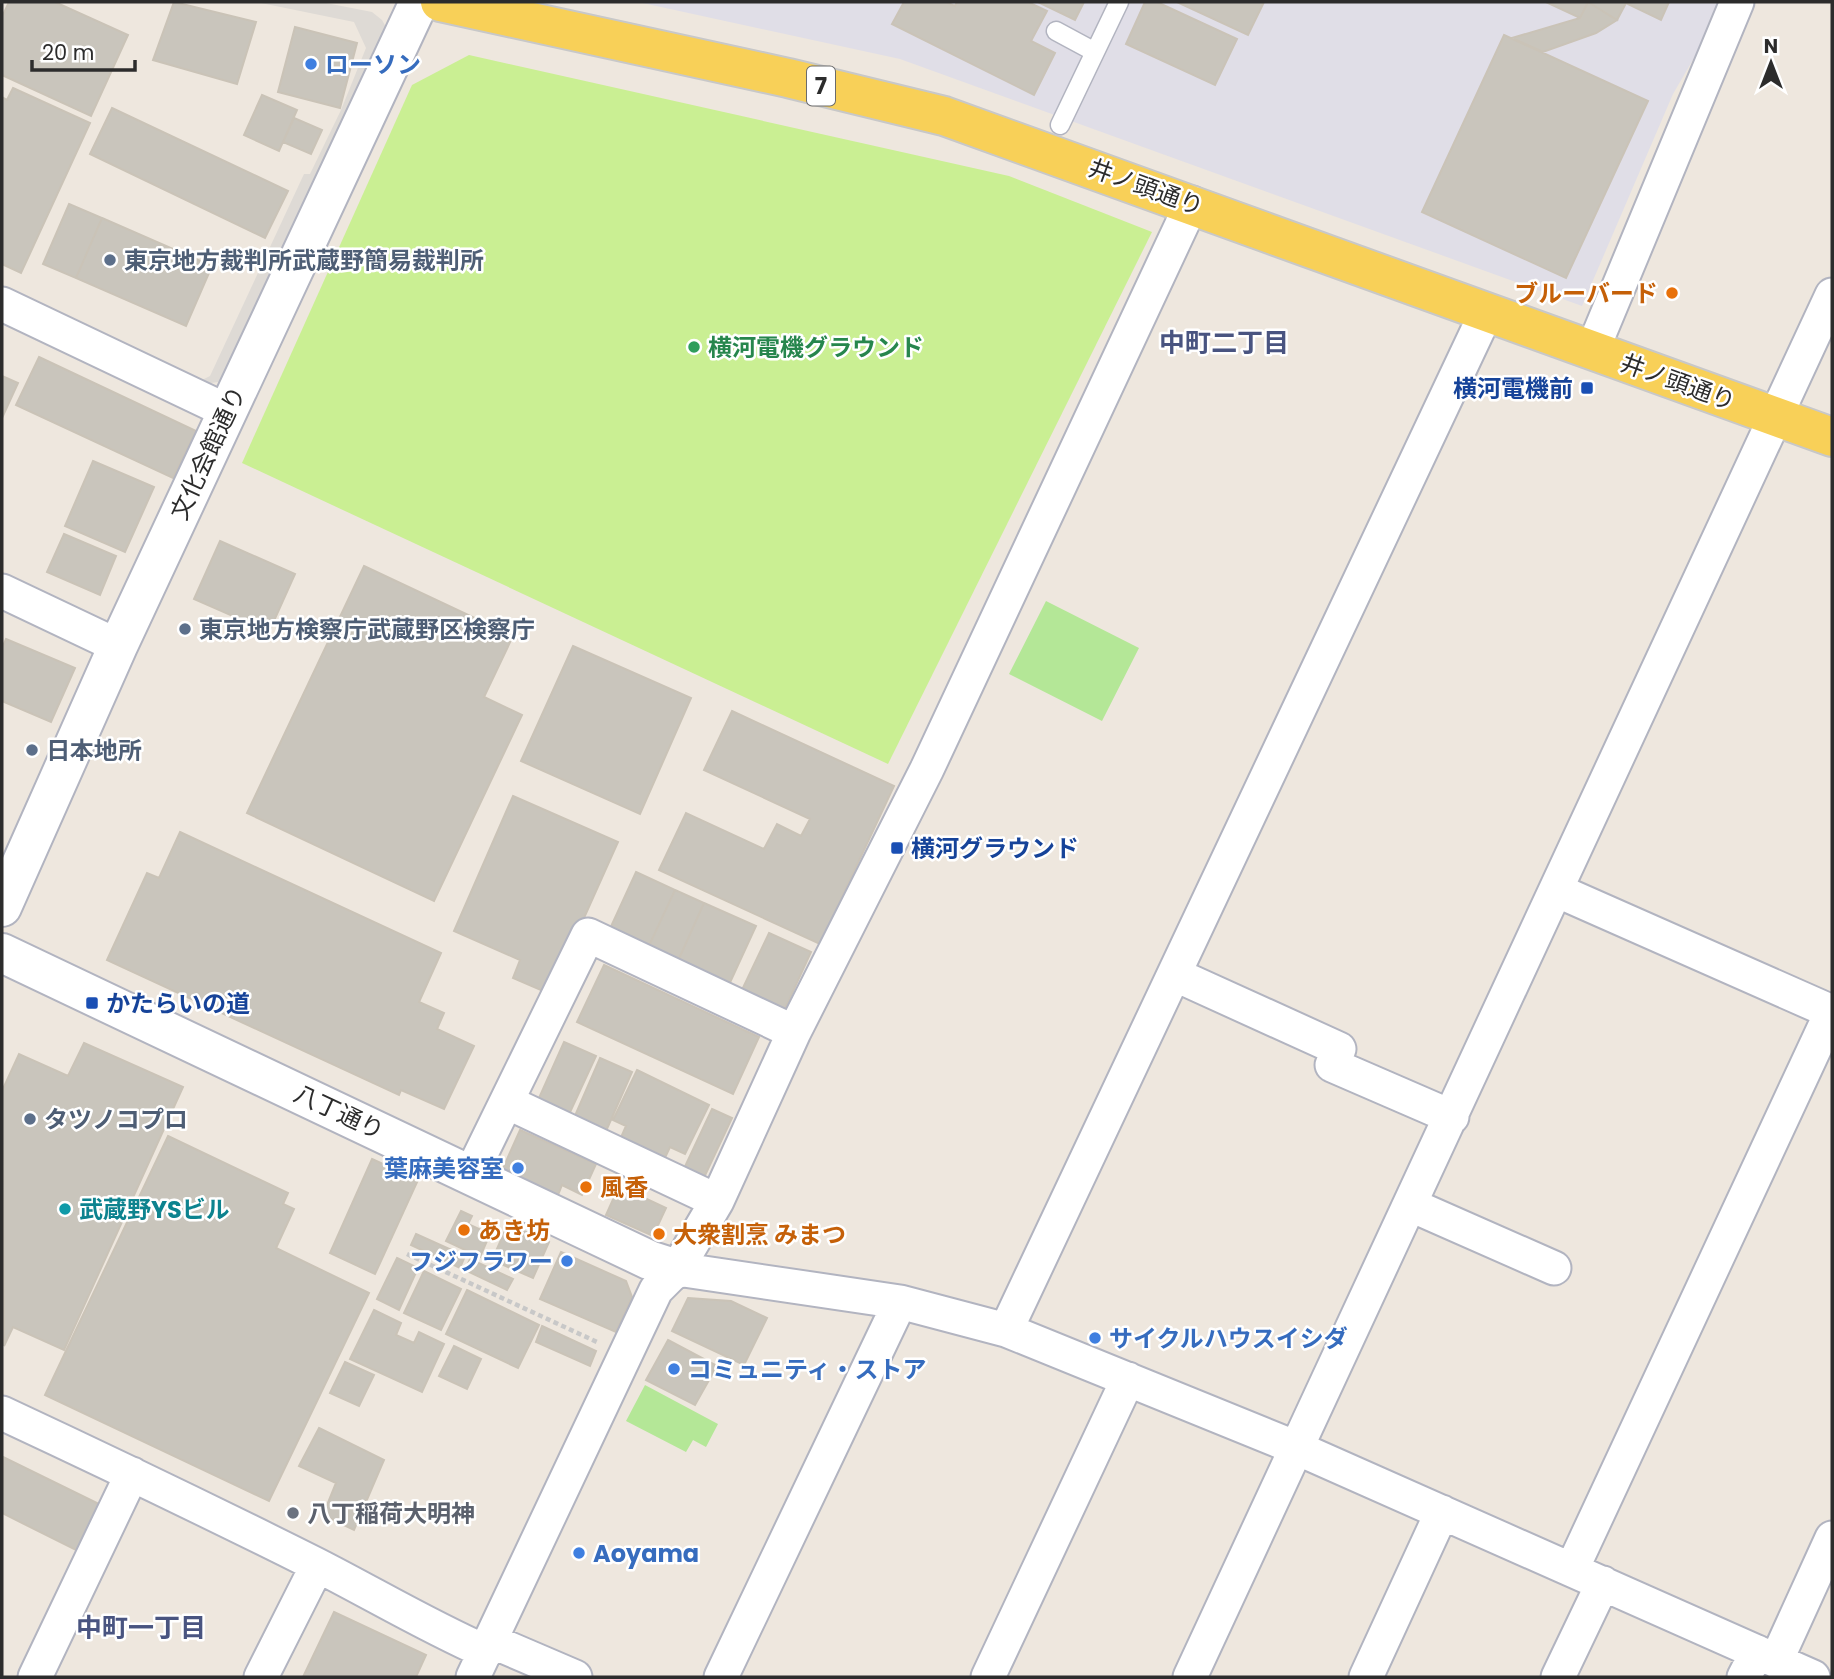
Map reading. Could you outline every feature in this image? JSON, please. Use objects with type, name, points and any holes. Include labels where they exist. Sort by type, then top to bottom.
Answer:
[{"type":"main road","name":"井ノ頭通り","points":[[440,2],[788,78],[944,116],[1192,203],[1486,313],[1832,437]]},
{"type":"street","name":"文化会館通り","points":[[2,907],[118,646],[419,2]]},
{"type":"street","points":[[1592,351],[1737,2]]},
{"type":"street","points":[[483,1657],[656,1290],[677,1269],[717,1201],[794,1032],[927,769],[1192,203]]},
{"type":"street","points":[[1191,1677],[1832,295]]},
{"type":"street","points":[[2,304],[227,411]]},
{"type":"street","points":[[1006,1330],[1176,975],[1486,313]]},
{"type":"street","points":[[2,591],[118,646]]},
{"type":"street","points":[[1556,890],[1832,1012],[1572,1569]]},
{"type":"street","points":[[471,1174],[588,935],[794,1032]]},
{"type":"street","name":"八丁通り","points":[[2,953],[649,1260],[677,1269]]},
{"type":"street","points":[[1176,975],[1339,1049],[1332,1065],[1452,1116]]},
{"type":"street","points":[[508,1102],[717,1201]]},
{"type":"street","points":[[1411,1205],[1554,1268]]},
{"type":"street","points":[[677,1269],[900,1302],[1006,1330],[1299,1449],[1572,1569],[1759,1663],[1812,1677]]},
{"type":"street","points":[[721,1677],[900,1302]]},
{"type":"street","points":[[988,1677],[1128,1379]]},
{"type":"street","points":[[2,1413],[317,1566],[446,1634],[483,1657],[575,1677]]},
{"type":"street","points":[[35,1677],[132,1474]]},
{"type":"street","points":[[1366,1677],[1441,1512]]},
{"type":"street","points":[[1759,1663],[1832,1538]]},
{"type":"street","points":[[261,1677],[317,1566]]},
{"type":"street","points":[[1558,1677],[1603,1583]]},
{"type":"lane","points":[[1060,125],[1119,2]]},
{"type":"lane","points":[[1056,31],[1095,52]]},
{"type":"path","points":[[407,1254],[625,1356]]},
{"type":"shaded area","points":[[256,2],[321,2],[372,12],[382,20],[387,29],[225,381],[211,383],[200,381],[210,376],[304,174],[310,174],[341,110],[366,48],[354,22]]},
{"type":"shaded area","points":[[638,2],[1723,2],[1673,94],[1582,306],[900,59]]},
{"type":"green space","name":"横河電機グラウンド","points":[[469,55],[1009,176],[1152,232],[888,764],[242,463],[412,85]]},
{"type":"green space","points":[[1046,601],[1139,648],[1102,721],[1009,674]]},
{"type":"green space","points":[[645,1385],[718,1424],[706,1447],[693,1440],[686,1452],[626,1421]]},
{"type":"building","points":[[9,2],[55,2],[128,35],[91,116],[2,75],[2,17]]},
{"type":"building","points":[[174,2],[256,22],[237,84],[153,60]]},
{"type":"building","points":[[904,2],[946,2],[955,6],[957,2],[1028,2],[1047,11],[1031,41],[1055,53],[1034,95],[892,24]]},
{"type":"building","points":[[1038,2],[1084,2],[1075,20]]},
{"type":"building","points":[[1145,2],[1157,2],[1237,39],[1215,85],[1126,44]]},
{"type":"building","points":[[1177,2],[1264,2],[1248,35]]},
{"type":"building","points":[[1546,2],[1588,2],[1580,18]]},
{"type":"building","points":[[1588,2],[1669,2],[1661,20],[1626,3],[1617,20]]},
{"type":"building","points":[[1588,2],[1617,20],[1596,33],[1543,52],[1512,38],[1580,18]]},
{"type":"building","points":[[295,27],[357,43],[340,108],[278,92]]},
{"type":"building","points":[[1504,35],[1648,101],[1566,278],[1422,212]]},
{"type":"building","points":[[13,88],[90,123],[21,273],[2,264],[2,97],[7,100]]},
{"type":"building","points":[[262,95],[297,110],[279,151],[244,135]]},
{"type":"building","points":[[112,108],[288,191],[265,238],[90,154]]},
{"type":"building","points":[[294,118],[322,130],[311,154],[283,142]]},
{"type":"building","points":[[69,204],[102,218],[76,278],[43,264]]},
{"type":"building","points":[[102,218],[212,266],[186,326],[76,278]]},
{"type":"building","points":[[39,357],[196,431],[173,478],[16,405]]},
{"type":"building","points":[[2,376],[18,383],[2,418]]},
{"type":"building","points":[[93,461],[154,487],[125,552],[65,526]]},
{"type":"building","points":[[64,534],[116,556],[100,595],[47,572]]},
{"type":"building","points":[[220,541],[295,574],[269,632],[194,599]]},
{"type":"building","points":[[364,566],[513,636],[484,697],[522,715],[434,901],[247,813]]},
{"type":"building","points":[[6,639],[75,668],[51,722],[2,701],[2,648]]},
{"type":"building","points":[[573,646],[691,698],[640,814],[521,761]]},
{"type":"building","points":[[732,711],[894,786],[820,944],[659,870],[686,813],[764,849],[777,824],[801,836],[810,819],[704,770]]},
{"type":"building","points":[[513,796],[618,842],[550,994],[513,978],[520,960],[454,931]]},
{"type":"building","points":[[180,832],[441,953],[419,1002],[444,1013],[437,1029],[474,1046],[444,1109],[401,1090],[399,1095],[107,960],[147,873],[159,878]]},
{"type":"building","points":[[636,872],[675,890],[647,950],[608,933]]},
{"type":"building","points":[[675,890],[704,903],[677,963],[647,950]]},
{"type":"building","points":[[704,903],[756,926],[728,987],[677,963]]},
{"type":"building","points":[[769,933],[811,952],[784,1011],[741,992]]},
{"type":"building","points":[[604,965],[759,1037],[733,1094],[577,1022]]},
{"type":"building","points":[[564,1042],[596,1056],[566,1121],[535,1107]]},
{"type":"building","name":"武蔵野YSビル","points":[[84,1043],[183,1087],[64,1350],[13,1327],[4,1346],[2,1091],[19,1054],[68,1076]]},
{"type":"building","points":[[600,1058],[632,1072],[603,1138],[571,1125]]},
{"type":"building","points":[[637,1070],[709,1105],[685,1154],[670,1147],[663,1162],[619,1142],[626,1126],[613,1120]]},
{"type":"building","points":[[712,1109],[732,1118],[701,1184],[681,1175]]},
{"type":"building","points":[[520,1130],[596,1164],[582,1195],[562,1185],[556,1200],[500,1175]]},
{"type":"building","points":[[168,1136],[288,1193],[283,1204],[294,1209],[276,1248],[369,1293],[269,1501],[45,1395]]},
{"type":"building","points":[[372,1159],[418,1180],[375,1274],[330,1253]]},
{"type":"building","points":[[619,1186],[666,1208],[653,1236],[606,1215]]},
{"type":"building","points":[[461,1211],[472,1216],[468,1224],[490,1234],[480,1257],[446,1241]]},
{"type":"building","points":[[508,1224],[549,1242],[533,1278],[492,1260]]},
{"type":"building","points":[[416,1234],[465,1256],[460,1268],[411,1245]]},
{"type":"building","points":[[561,1252],[626,1281],[632,1297],[616,1332],[540,1299]]},
{"type":"building","points":[[397,1258],[418,1268],[399,1310],[377,1299]]},
{"type":"building","points":[[470,1259],[513,1279],[507,1290],[465,1270]]},
{"type":"building","points":[[424,1271],[461,1289],[441,1330],[404,1313]]},
{"type":"building","points":[[467,1290],[539,1325],[518,1368],[446,1334]]},
{"type":"building","points":[[688,1298],[731,1301],[767,1318],[744,1365],[672,1331]]},
{"type":"building","points":[[374,1310],[401,1323],[396,1335],[414,1343],[419,1332],[444,1344],[422,1392],[350,1359]]},
{"type":"building","points":[[542,1326],[596,1351],[590,1366],[536,1342]]},
{"type":"building","points":[[668,1340],[717,1366],[695,1405],[646,1380]]},
{"type":"building","points":[[454,1346],[481,1359],[467,1389],[439,1376]]},
{"type":"building","points":[[345,1362],[374,1375],[359,1406],[330,1393]]},
{"type":"building","points":[[319,1428],[384,1460],[354,1530],[323,1515],[336,1483],[299,1466]]},
{"type":"building","points":[[3,1457],[103,1506],[80,1552],[2,1513]]},
{"type":"building","points":[[334,1612],[426,1655],[416,1677],[303,1677]]},
{"type":"place","name":"ローソン","points":[[311,64]]},
{"type":"place","name":"東京地方裁判所武蔵野簡易裁判所","points":[[110,260]]},
{"type":"place","name":"ブルーバード","points":[[1672,293]]},
{"type":"place","name":"横河電機グラウンド","points":[[694,347]]},
{"type":"place","name":"横河電機前","points":[[1587,388]]},
{"type":"place","name":"東京地方検察庁武蔵野区検察庁","points":[[185,629]]},
{"type":"place","name":"日本地所","points":[[32,750]]},
{"type":"place","name":"横河グラウンド","points":[[897,848]]},
{"type":"place","name":"かたらいの道","points":[[92,1003]]},
{"type":"place","name":"タツノコプロ","points":[[30,1119]]},
{"type":"place","name":"葉麻美容室","points":[[518,1168]]},
{"type":"place","name":"風香","points":[[586,1187]]},
{"type":"place","name":"武蔵野YSビル","points":[[65,1209]]},
{"type":"place","name":"あき坊","points":[[464,1230]]},
{"type":"place","name":"大衆割烹 みまつ","points":[[659,1234]]},
{"type":"place","name":"フジフラワー","points":[[567,1261]]},
{"type":"place","name":"サイクルハウスイシダ","points":[[1095,1338]]},
{"type":"place","name":"コミュニティ・ストア","points":[[674,1369]]},
{"type":"place","name":"八丁稲荷大明神","points":[[293,1513]]},
{"type":"place","name":"Aoyama","points":[[579,1553]]},
{"type":"district","name":"中町二丁目","points":[[1224,343]]},
{"type":"district","name":"中町一丁目","points":[[141,1628]]}]
